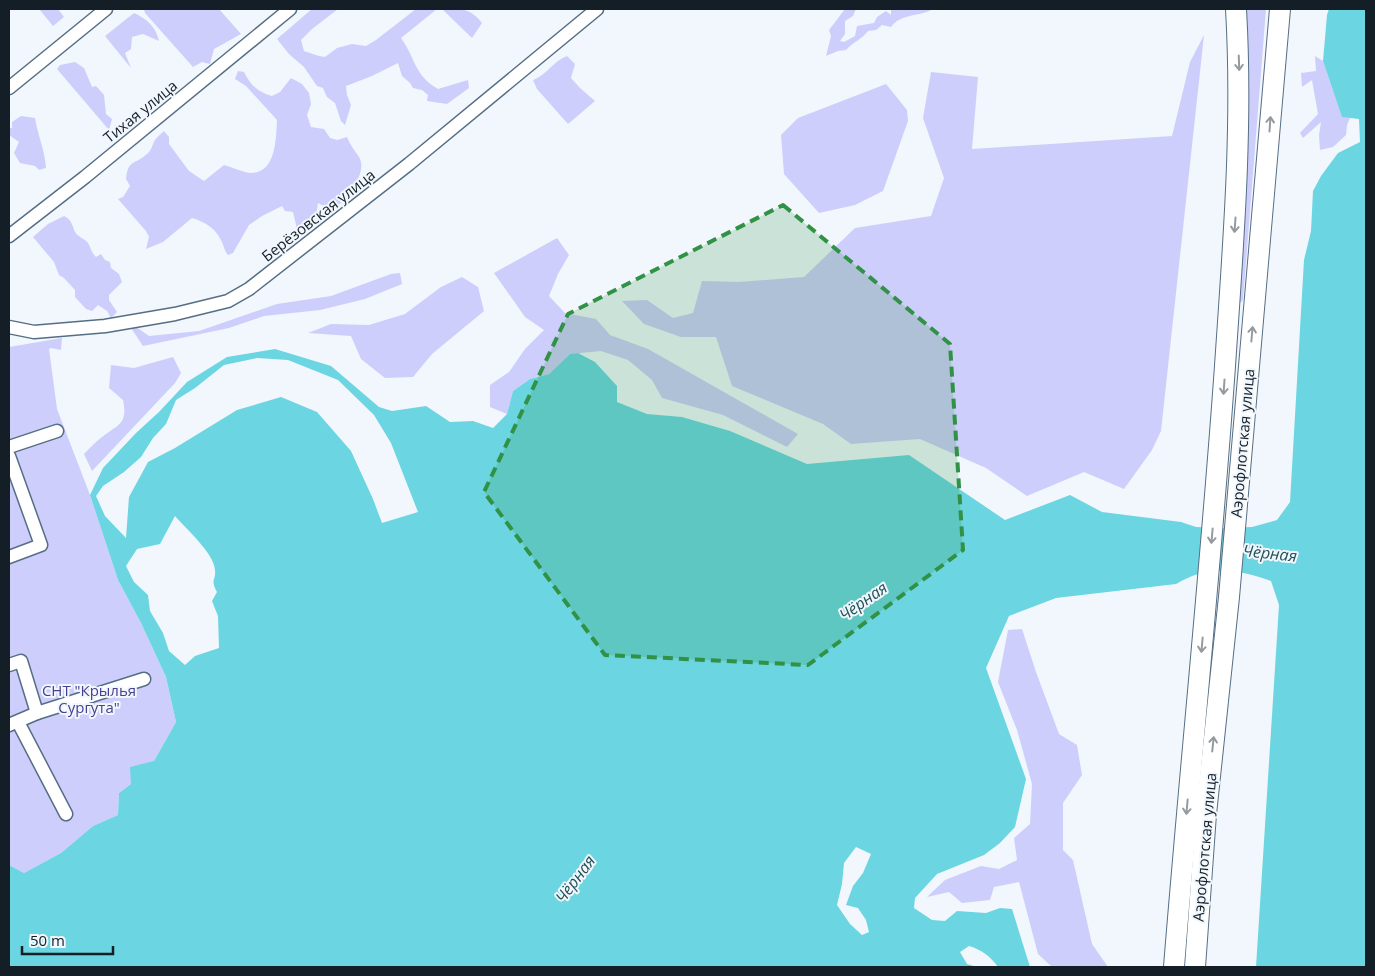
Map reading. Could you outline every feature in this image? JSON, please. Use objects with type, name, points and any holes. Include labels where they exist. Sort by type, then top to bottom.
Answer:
[{"type":"main road","name":"Аэрофлотская улица","points":[[1174,967],[1217,487],[1236,202],[1239,64],[1236,9]]},
{"type":"main road","name":"Аэрофлотская улица","points":[[1194,967],[1206,814],[1229,597],[1280,9]]},
{"type":"street","points":[[9,88],[106,9]]},
{"type":"street","name":"Тихая улица","points":[[9,236],[85,177],[290,9]]},
{"type":"street","name":"Берёзовская улица","points":[[9,327],[34,332],[105,326],[175,314],[228,301],[249,289],[409,164],[598,9]]},
{"type":"street","points":[[9,447],[57,431]]},
{"type":"street","points":[[9,456],[40,545],[9,557]]},
{"type":"street","points":[[9,665],[21,661],[37,712]]},
{"type":"street","points":[[66,814],[13,724],[37,712],[144,679]]},
{"type":"highlighted area","points":[[783,205],[950,344],[963,550],[808,665],[605,655],[484,492],[568,314]]},
{"type":"green space","points":[[39,9],[58,9],[64,17],[53,26]]},
{"type":"green space","points":[[144,9],[219,9],[241,34],[214,49],[210,64],[202,62],[193,67],[145,13]]},
{"type":"green space","points":[[312,9],[338,9],[301,40],[304,51],[325,57],[337,48],[352,44],[366,46],[416,9],[437,9],[401,38],[420,72],[430,84],[438,89],[468,80],[469,88],[447,104],[427,101],[428,95],[422,90],[413,88],[402,76],[398,63],[346,86],[351,105],[345,125],[341,121],[335,103],[327,97],[323,88],[317,86],[304,67],[289,54],[277,39]]},
{"type":"green space","points":[[442,9],[464,10],[473,14],[482,23],[472,38]]},
{"type":"green space","points":[[845,9],[856,9],[853,16],[845,21],[845,34],[840,41],[844,42],[855,36],[857,26],[874,23],[877,17],[886,11],[891,15],[891,9],[933,9],[900,19],[891,27],[882,25],[876,30],[868,31],[846,50],[826,56],[831,36],[829,30]]},
{"type":"green space","points":[[1245,9],[1266,9],[1243,300],[1239,304]]},
{"type":"green space","points":[[134,13],[150,24],[156,32],[159,41],[143,34],[132,37],[131,49],[125,53],[131,68],[105,36]]},
{"type":"green space","points":[[1204,35],[1161,431],[1152,450],[1124,489],[1084,472],[1027,496],[986,468],[920,439],[851,444],[823,424],[732,386],[716,337],[681,337],[644,324],[622,301],[647,300],[673,318],[693,313],[702,281],[739,282],[804,277],[855,228],[931,216],[944,178],[923,118],[931,72],[978,77],[972,149],[1172,136],[1190,62]]},
{"type":"green space","points":[[567,56],[575,64],[571,78],[595,101],[568,124],[537,89],[533,80]]},
{"type":"green space","points":[[1315,56],[1323,61],[1342,116],[1350,118],[1346,135],[1333,147],[1320,150],[1319,135],[1321,122],[1303,138],[1300,133],[1318,114],[1312,80],[1302,87],[1301,73],[1316,71]]},
{"type":"green space","points":[[75,62],[84,68],[92,87],[96,86],[104,95],[106,114],[112,119],[109,130],[57,69],[60,65]]},
{"type":"green space","points":[[238,71],[244,72],[252,85],[263,93],[272,96],[280,92],[291,78],[302,84],[309,93],[311,104],[307,115],[311,127],[324,129],[330,138],[337,140],[347,137],[361,164],[358,179],[349,194],[333,211],[318,203],[312,225],[297,229],[293,212],[285,211],[282,206],[262,216],[249,225],[233,253],[228,255],[219,236],[213,229],[192,218],[163,242],[146,249],[149,237],[146,231],[118,199],[123,197],[130,186],[126,179],[130,165],[149,152],[155,140],[164,131],[169,137],[169,144],[189,171],[204,181],[224,165],[250,173],[259,172],[270,162],[275,145],[277,120],[246,86],[235,79]]},
{"type":"green space","points":[[886,84],[907,110],[908,121],[883,191],[855,205],[819,213],[784,174],[781,135],[798,118]]},
{"type":"green space","points":[[21,116],[35,118],[46,168],[39,170],[35,166],[20,163],[14,153],[19,142],[9,135],[9,128],[12,128],[12,122]]},
{"type":"green space","points":[[64,216],[70,221],[76,234],[88,243],[96,257],[101,254],[105,260],[110,262],[111,268],[119,274],[122,282],[109,295],[109,300],[117,312],[111,318],[107,311],[98,305],[92,311],[86,309],[75,297],[75,290],[59,275],[54,262],[33,237],[48,224]]},
{"type":"green space","points":[[557,238],[569,255],[558,274],[549,296],[565,313],[596,319],[610,335],[648,349],[798,434],[787,447],[723,415],[662,398],[652,380],[628,360],[601,351],[570,354],[549,374],[530,379],[513,391],[507,414],[490,407],[490,385],[509,372],[525,349],[544,330],[525,317],[494,273]]},
{"type":"green space","points":[[400,273],[402,284],[365,299],[320,310],[264,316],[229,328],[143,346],[125,319],[149,336],[199,331],[277,304],[331,296],[391,274]]},
{"type":"green space","points":[[462,277],[478,287],[484,311],[432,354],[413,377],[385,378],[361,359],[351,336],[308,333],[331,324],[369,325],[405,314],[441,287]]},
{"type":"green space","name":"CНТ \"Крылья Сургута\"","points":[[62,338],[61,350],[49,349],[57,409],[90,495],[118,580],[141,623],[166,677],[176,722],[154,761],[119,793],[118,815],[93,826],[61,853],[24,873],[9,865],[9,347]]},
{"type":"green space","points":[[173,357],[181,373],[175,383],[92,471],[84,454],[97,441],[121,423],[124,414],[123,400],[109,388],[111,365],[134,368]]},
{"type":"green space","points":[[1022,629],[1059,734],[1077,745],[1082,775],[1063,803],[1063,850],[1073,860],[1092,944],[1108,967],[1052,967],[1038,954],[1019,882],[994,887],[990,900],[962,903],[949,892],[927,897],[945,880],[981,866],[999,869],[1017,860],[1014,838],[1030,824],[1032,784],[1017,730],[998,682],[1008,630]]},
{"type":"water","name":"Чёрная","points":[[1329,9],[1366,9],[1366,967],[1256,967],[1279,605],[1271,581],[1246,574],[1223,571],[1200,574],[1176,584],[1056,598],[1009,616],[986,668],[1026,779],[1015,827],[1000,843],[984,855],[937,874],[915,898],[914,908],[932,920],[945,921],[957,911],[986,913],[1000,908],[1012,909],[1030,967],[998,967],[985,954],[969,946],[960,952],[967,964],[977,967],[9,967],[9,865],[24,873],[61,853],[93,826],[118,815],[119,793],[131,784],[130,767],[154,761],[176,722],[166,677],[141,623],[118,580],[90,495],[103,468],[136,433],[187,382],[227,357],[275,349],[331,366],[379,407],[392,411],[426,406],[450,422],[473,421],[493,428],[507,414],[513,391],[530,379],[549,374],[570,354],[578,353],[595,362],[617,386],[617,402],[647,414],[682,417],[730,431],[807,464],[909,455],[1005,520],[1070,495],[1102,512],[1181,522],[1196,527],[1252,527],[1277,520],[1290,502],[1304,260],[1311,231],[1313,191],[1321,176],[1338,153],[1360,142],[1359,119],[1342,117],[1323,61]],"holes":[[[257,358],[288,360],[338,380],[374,415],[391,443],[418,512],[382,523],[351,451],[317,412],[281,397],[237,410],[175,448],[148,462],[129,497],[126,538],[105,516],[96,496],[103,486],[124,472],[141,457],[153,438],[166,424],[176,400],[224,365]],[[175,516],[205,549],[210,556],[215,570],[214,582],[217,592],[212,601],[218,616],[219,648],[195,656],[185,665],[169,651],[163,633],[150,611],[148,595],[134,582],[126,566],[137,549],[160,544]],[[856,847],[871,854],[863,873],[853,886],[846,905],[858,908],[866,920],[869,932],[862,935],[850,924],[837,905],[844,863]]]}]
